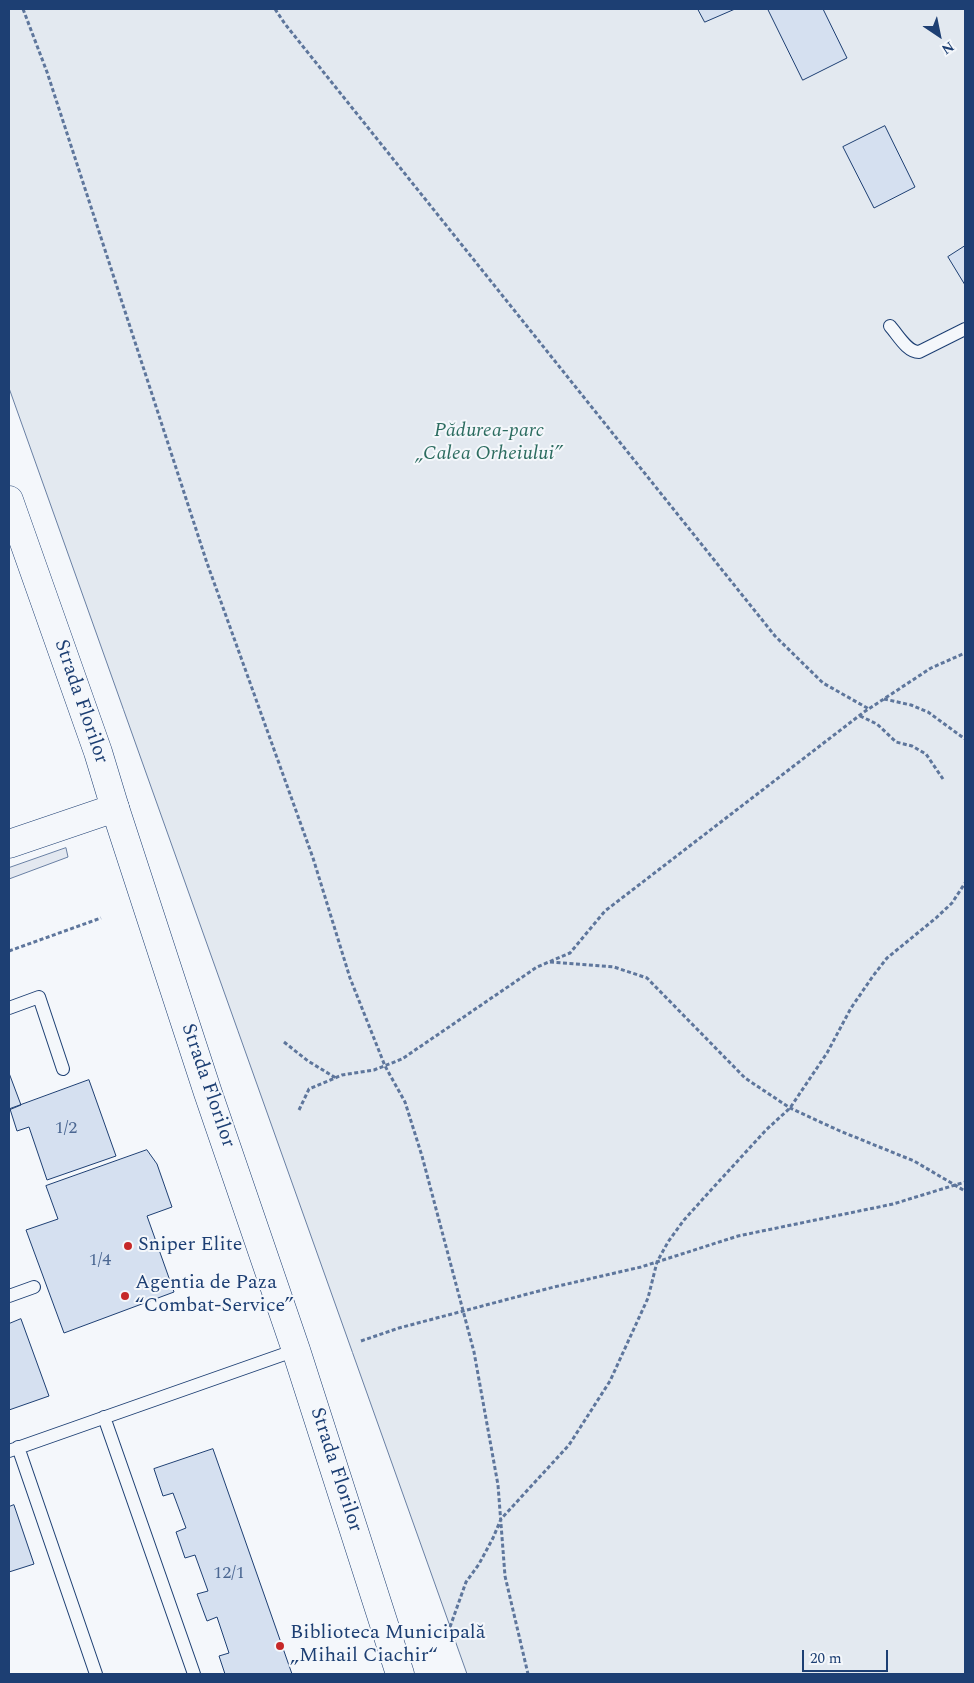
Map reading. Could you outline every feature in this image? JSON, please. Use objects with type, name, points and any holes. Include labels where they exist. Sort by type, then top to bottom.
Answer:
[{"type":"main road","name":"Strada Florilor","points":[[9,500],[98,752],[205,1084],[296,1350],[400,1674]]},
{"type":"main road","points":[[9,844],[115,808]]},
{"type":"lane","points":[[890,326],[909,349],[914,352],[920,352],[965,329]]},
{"type":"lane","points":[[9,1008],[39,997],[63,1069]]},
{"type":"lane","points":[[9,1296],[34,1287]]},
{"type":"lane","points":[[96,1674],[13,1449],[296,1350]]},
{"type":"lane","points":[[104,1417],[194,1674]]},
{"type":"path","points":[[23,9],[47,72],[207,563],[313,858],[350,978],[385,1066],[405,1102],[422,1156],[474,1352],[498,1485],[505,1576],[528,1674]]},
{"type":"path","points":[[274,9],[775,636],[823,683],[869,710]]},
{"type":"path","points":[[299,1110],[309,1090],[342,1075],[374,1070],[402,1059],[537,966],[570,953],[605,911],[860,716],[931,668],[965,654]]},
{"type":"path","points":[[884,699],[911,704],[928,712],[965,739]]},
{"type":"path","points":[[860,716],[877,724],[896,742],[912,746],[926,754],[943,779]]},
{"type":"path","points":[[450,1627],[466,1582],[490,1544],[501,1519],[569,1445],[610,1381],[648,1298],[657,1262],[668,1242],[684,1220],[766,1130],[790,1108],[827,1053],[851,1008],[887,958],[952,904],[965,883]]},
{"type":"path","points":[[9,951],[101,918]]},
{"type":"path","points":[[547,962],[614,967],[647,978],[745,1078],[790,1108],[914,1162],[965,1191]]},
{"type":"path","points":[[284,1042],[308,1061],[336,1078]]},
{"type":"path","points":[[361,1341],[399,1328],[657,1262],[738,1236],[893,1204],[965,1182]]},
{"type":"green space","name":"Pădurea-parc „Calea Orheiului”","points":[[9,9],[965,9],[965,1674],[467,1674],[9,388]]},
{"type":"shaded area","points":[[66,848],[68,857],[9,879],[9,868]]},
{"type":"building","points":[[698,9],[735,9],[705,22]]},
{"type":"building","points":[[768,9],[823,9],[847,58],[803,80]]},
{"type":"building","points":[[885,126],[915,187],[874,208],[843,147]]},
{"type":"building","points":[[965,246],[965,285],[948,257]]},
{"type":"building","points":[[9,1073],[21,1105],[9,1110]]},
{"type":"building","points":[[89,1080],[116,1156],[47,1180],[29,1127],[17,1131],[10,1109]]},
{"type":"building","points":[[147,1150],[157,1164],[172,1207],[147,1216],[174,1292],[64,1333],[26,1230],[58,1219],[46,1186]]},
{"type":"building","points":[[21,1319],[49,1396],[9,1410],[9,1324]]},
{"type":"building","points":[[213,1449],[292,1674],[225,1674],[219,1656],[229,1653],[217,1617],[207,1621],[197,1594],[208,1591],[195,1555],[185,1558],[176,1532],[186,1528],[173,1493],[163,1496],[154,1469]]},
{"type":"building","points":[[14,1505],[34,1564],[9,1572],[9,1507]]},
{"type":"place","name":"Sniper Elite","points":[[128,1246]]},
{"type":"place","name":"Agentia de Paza “Combat-Service”","points":[[125,1296]]},
{"type":"place","name":"Biblioteca Municipală „Mihail Ciachir“","points":[[280,1646]]}]
